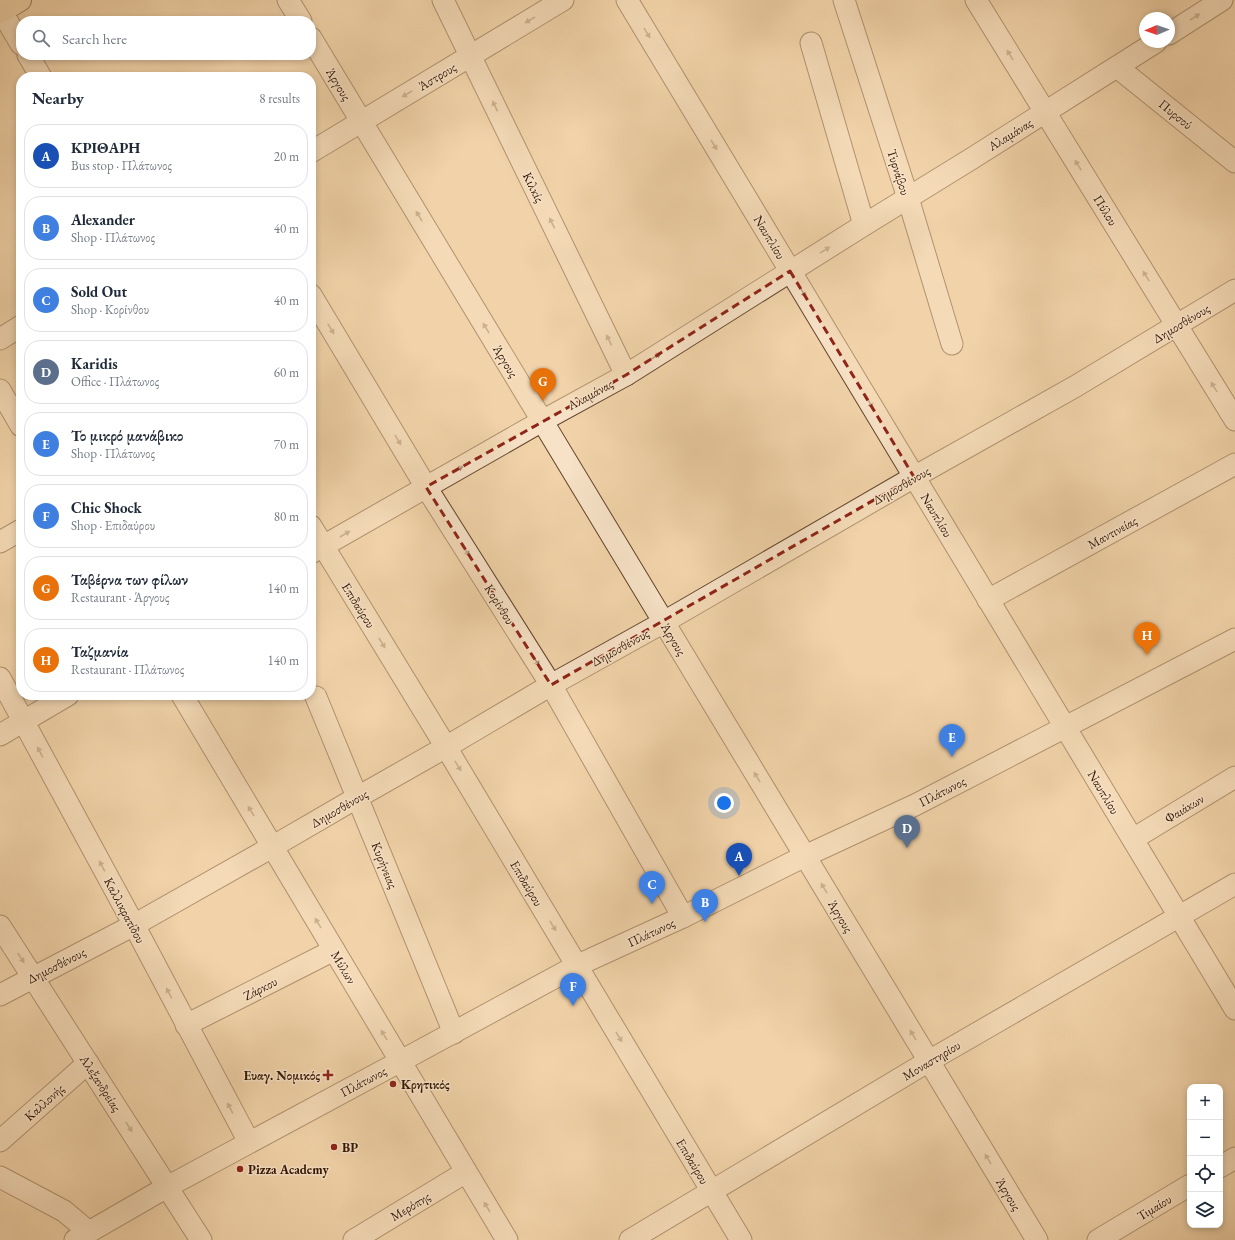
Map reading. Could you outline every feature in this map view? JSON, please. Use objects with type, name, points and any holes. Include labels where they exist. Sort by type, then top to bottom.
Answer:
[{"type":"main road","points":[[0,11],[20,0]]},
{"type":"street","points":[[288,0],[298,16]]},
{"type":"street","name":"Κιλκίς","points":[[443,0],[626,375]]},
{"type":"street","name":"Άστρους","points":[[316,149],[563,0]]},
{"type":"street","name":"Ναυπλίου","points":[[627,0],[1235,1009]]},
{"type":"street","name":"Τυρνάβου","points":[[844,0],[908,198],[952,344]]},
{"type":"street","name":"Πύλου","points":[[976,0],[1235,420]]},
{"type":"street","points":[[1175,30],[1222,0]]},
{"type":"street","points":[[0,11],[16,36]]},
{"type":"street","points":[[812,43],[864,225]]},
{"type":"street","name":"Άργους","points":[[316,46],[1037,1240]]},
{"type":"street","name":"Αλαμάνας","points":[[317,550],[542,421],[626,375],[1147,48]]},
{"type":"street","points":[[31,60],[38,72]]},
{"type":"street","name":"Πυρσού","points":[[1117,67],[1235,162]]},
{"type":"street","name":"Δημοσθένους","points":[[0,995],[134,925],[272,847],[551,685],[1076,386],[1235,290]]},
{"type":"street","name":"Κορίνθου","points":[[316,303],[426,487],[551,685],[683,917]]},
{"type":"street","points":[[0,339],[16,329]]},
{"type":"street","points":[[0,390],[16,417]]},
{"type":"street","name":"Μαντινείας","points":[[988,600],[1235,464]]},
{"type":"street","points":[[0,542],[16,533]]},
{"type":"street","name":"Επιδαύρου","points":[[317,550],[446,747],[741,1240]]},
{"type":"street","name":"Πλάτωνος","points":[[82,1236],[249,1142],[576,966],[683,917],[805,856],[915,805],[1235,639]]},
{"type":"street","name":"Καλλικρατίδου","points":[[0,678],[134,925],[249,1142]]},
{"type":"street","name":"Κυρήνειας","points":[[316,697],[454,1033]]},
{"type":"street","points":[[0,735],[59,700]]},
{"type":"street","name":"Μύλων","points":[[185,700],[507,1240]]},
{"type":"street","name":"Φαιάκων","points":[[1133,839],[1235,777]]},
{"type":"street","name":"Μοναστηρίου","points":[[630,1240],[929,1061],[1235,884]]},
{"type":"street","name":"Αλεξανδρείας","points":[[0,926],[201,1240]]},
{"type":"street","name":"Ζάρκου","points":[[186,1025],[334,950]]},
{"type":"street","name":"Καλλονής","points":[[0,1142],[88,1063]]},
{"type":"street","points":[[1223,1165],[1235,1158]]},
{"type":"street","name":"Μερόπης","points":[[354,1240],[466,1172]]},
{"type":"street","points":[[0,1177],[64,1211],[82,1236]]},
{"type":"street","name":"Τιμαίου","points":[[1098,1240],[1187,1187]]},
{"type":"highlighted area","points":[[790,271],[914,477],[551,685],[426,487],[626,375]]},
{"type":"place","name":"Ταβέρνα των φίλων","points":[[543,401]]},
{"type":"place","name":"Ταζμανία","points":[[1147,655]]},
{"type":"place","name":"Το μικρό μανάβικο","points":[[952,757]]},
{"type":"place","name":"Karidis","points":[[907,848]]},
{"type":"place","name":"ΚΡΙΘΑΡΗ","points":[[739,876]]},
{"type":"place","name":"Sold Out","points":[[652,904]]},
{"type":"place","name":"Alexander","points":[[705,922]]},
{"type":"place","name":"Chic Shock","points":[[573,1006]]},
{"type":"place","name":"Ευαγ. Νομικός","points":[[328,1075]]},
{"type":"place","name":"Κρητικός","points":[[393,1084]]},
{"type":"place","name":"BP","points":[[334,1147]]},
{"type":"place","name":"Pizza Academy","points":[[240,1169]]}]
